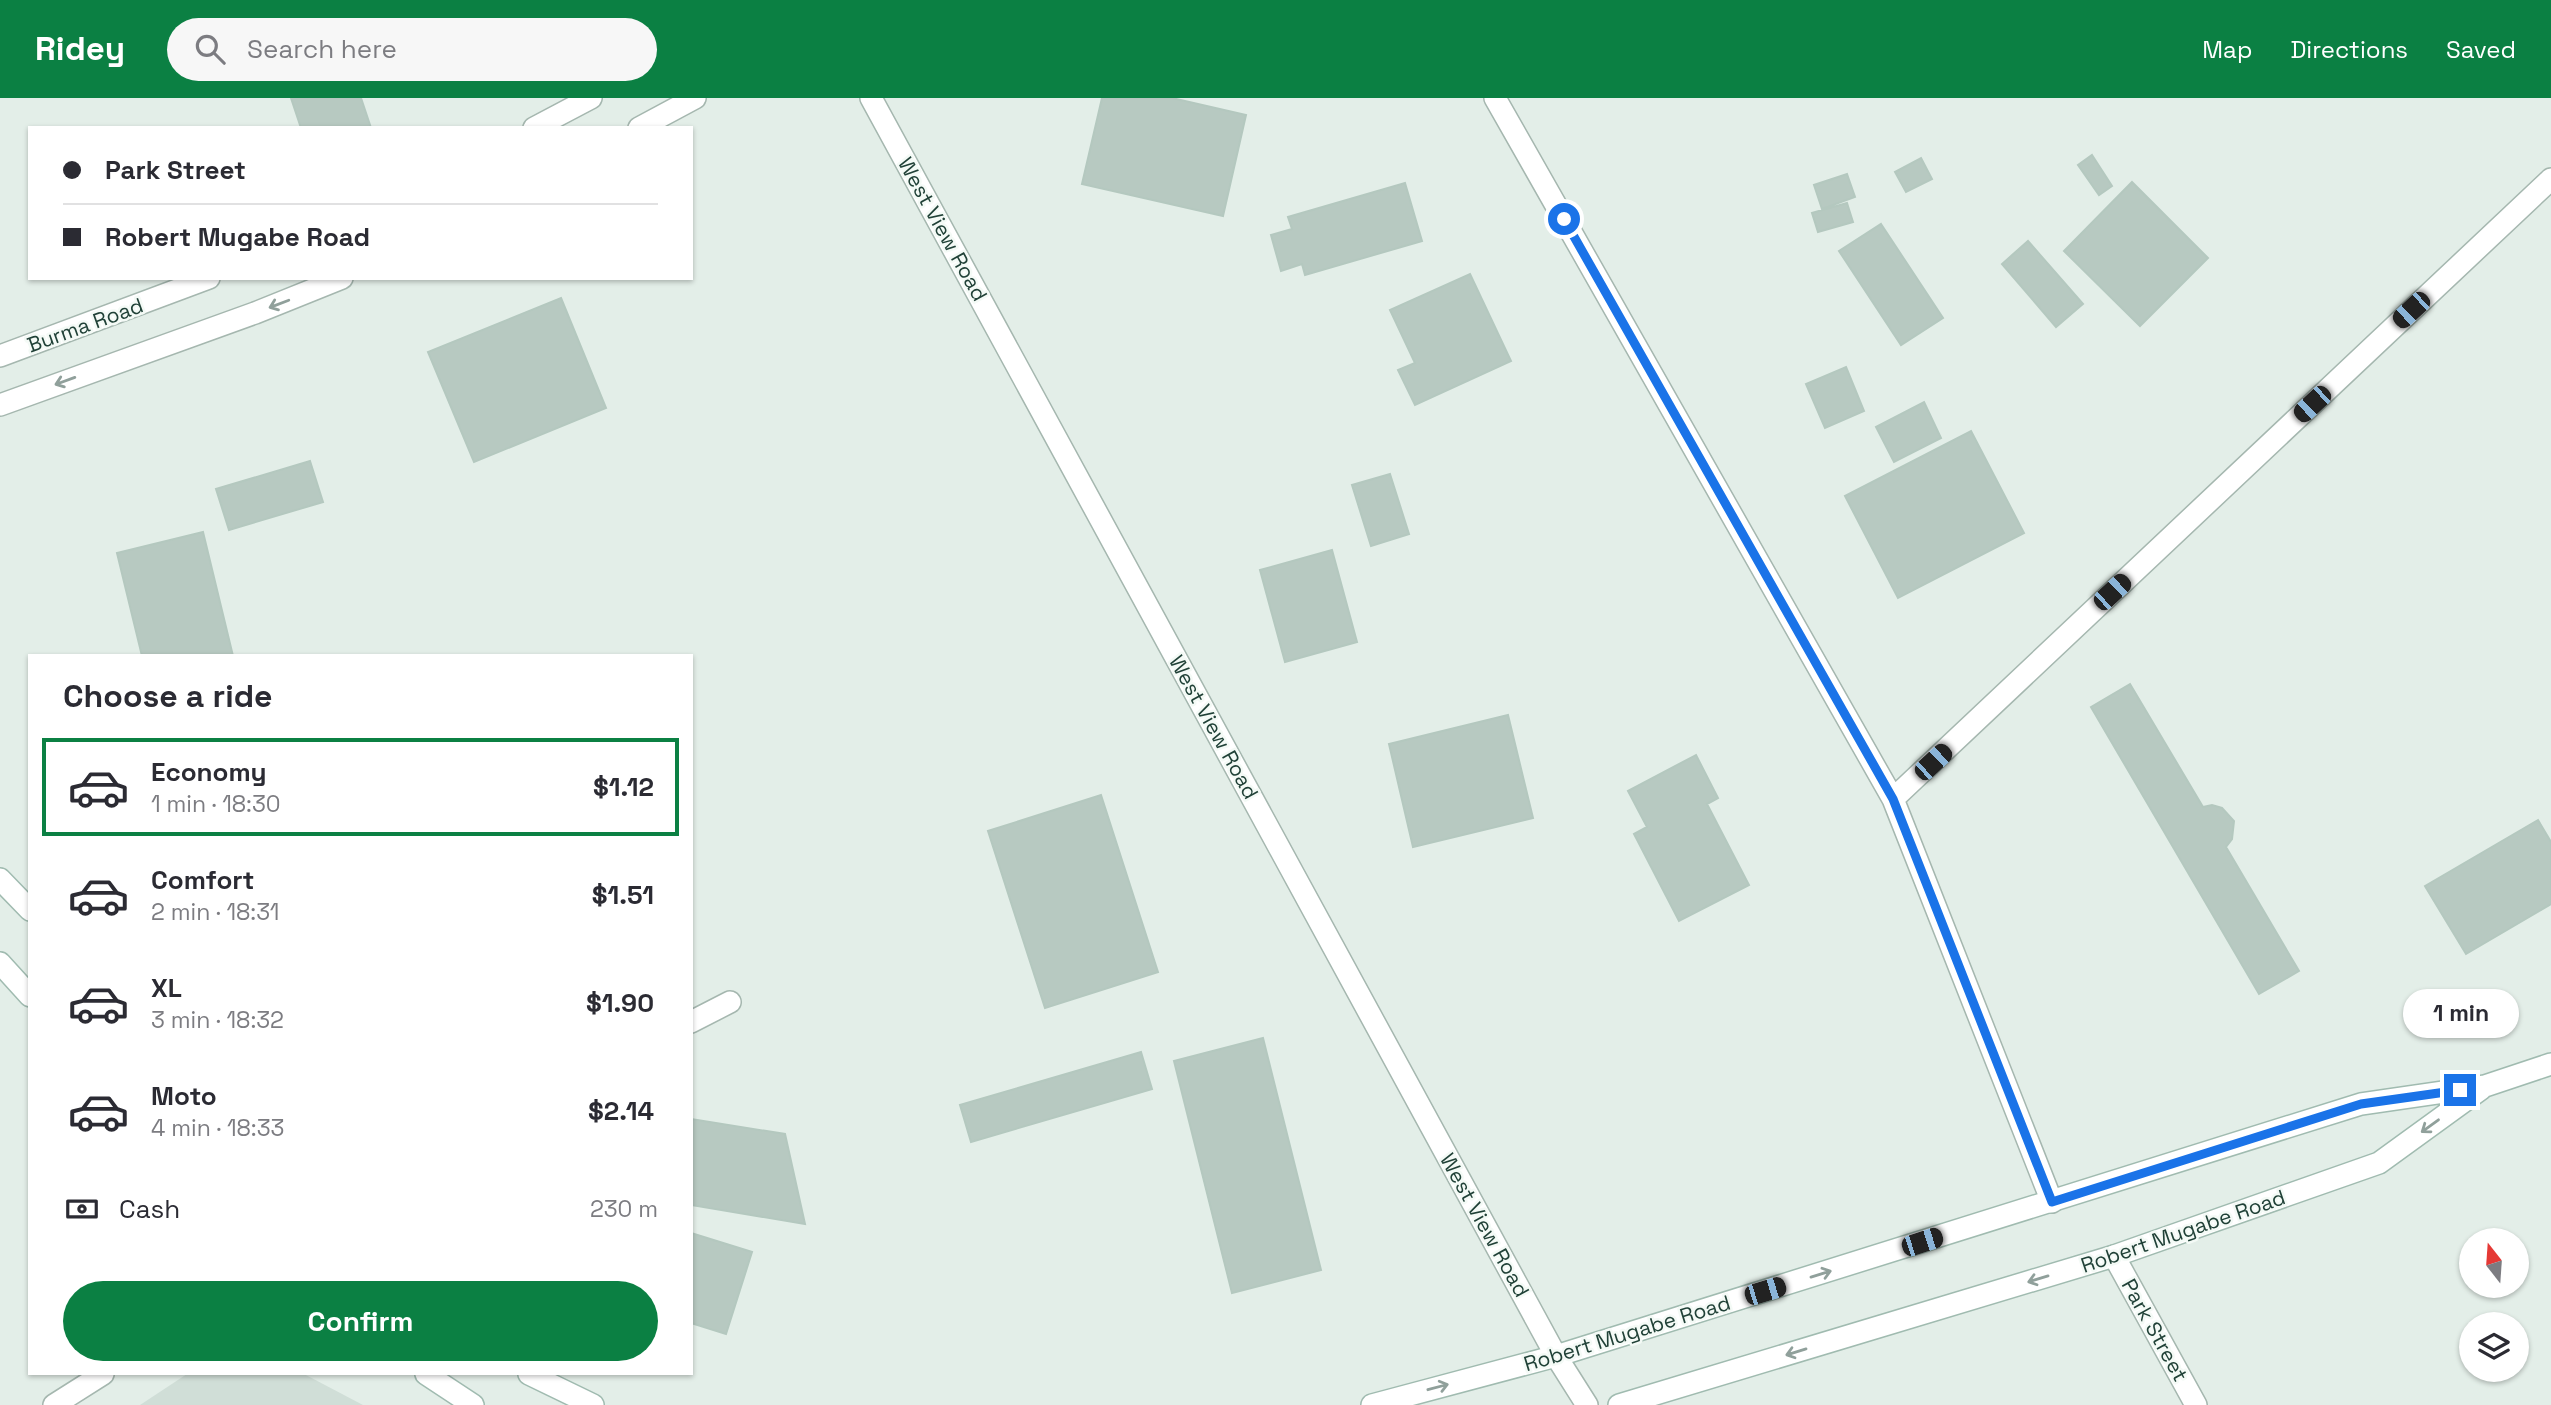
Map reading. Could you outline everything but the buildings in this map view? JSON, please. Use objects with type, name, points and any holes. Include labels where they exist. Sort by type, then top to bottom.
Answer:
[{"type":"street","points":[[538,126],[591,98]]},
{"type":"street","points":[[643,126],[695,98]]},
{"type":"street","name":"West View Road","points":[[871,98],[1556,1356]]},
{"type":"street","points":[[1496,98],[1893,799],[2052,1202]]},
{"type":"street","points":[[1893,799],[2551,179]]},
{"type":"street","name":"Burma Road","points":[[0,356],[204,280]]},
{"type":"street","points":[[0,405],[255,313],[337,280]]},
{"type":"street","points":[[0,879],[28,908]]},
{"type":"street","points":[[0,963],[28,994]]},
{"type":"street","points":[[693,1021],[730,1002]]},
{"type":"street","name":"Robert Mugabe Road","points":[[1372,1405],[1556,1356],[2361,1104],[2485,1086],[2551,1064]]},
{"type":"street","name":"Robert Mugabe Road","points":[[1619,1405],[2114,1256],[2379,1163],[2485,1086]]},
{"type":"street","name":"Park Street","points":[[2114,1256],[2196,1405]]},
{"type":"street","points":[[1556,1356],[1587,1405]]},
{"type":"street","points":[[54,1405],[101,1375]]},
{"type":"street","points":[[428,1375],[473,1405]]},
{"type":"street","points":[[531,1375],[593,1405]]},
{"type":"shaded area","points":[[185,1375],[306,1375],[363,1405],[140,1405]]},
{"type":"route","points":[[1564,219],[1893,799],[2052,1202],[2361,1104],[2460,1090]]}]
